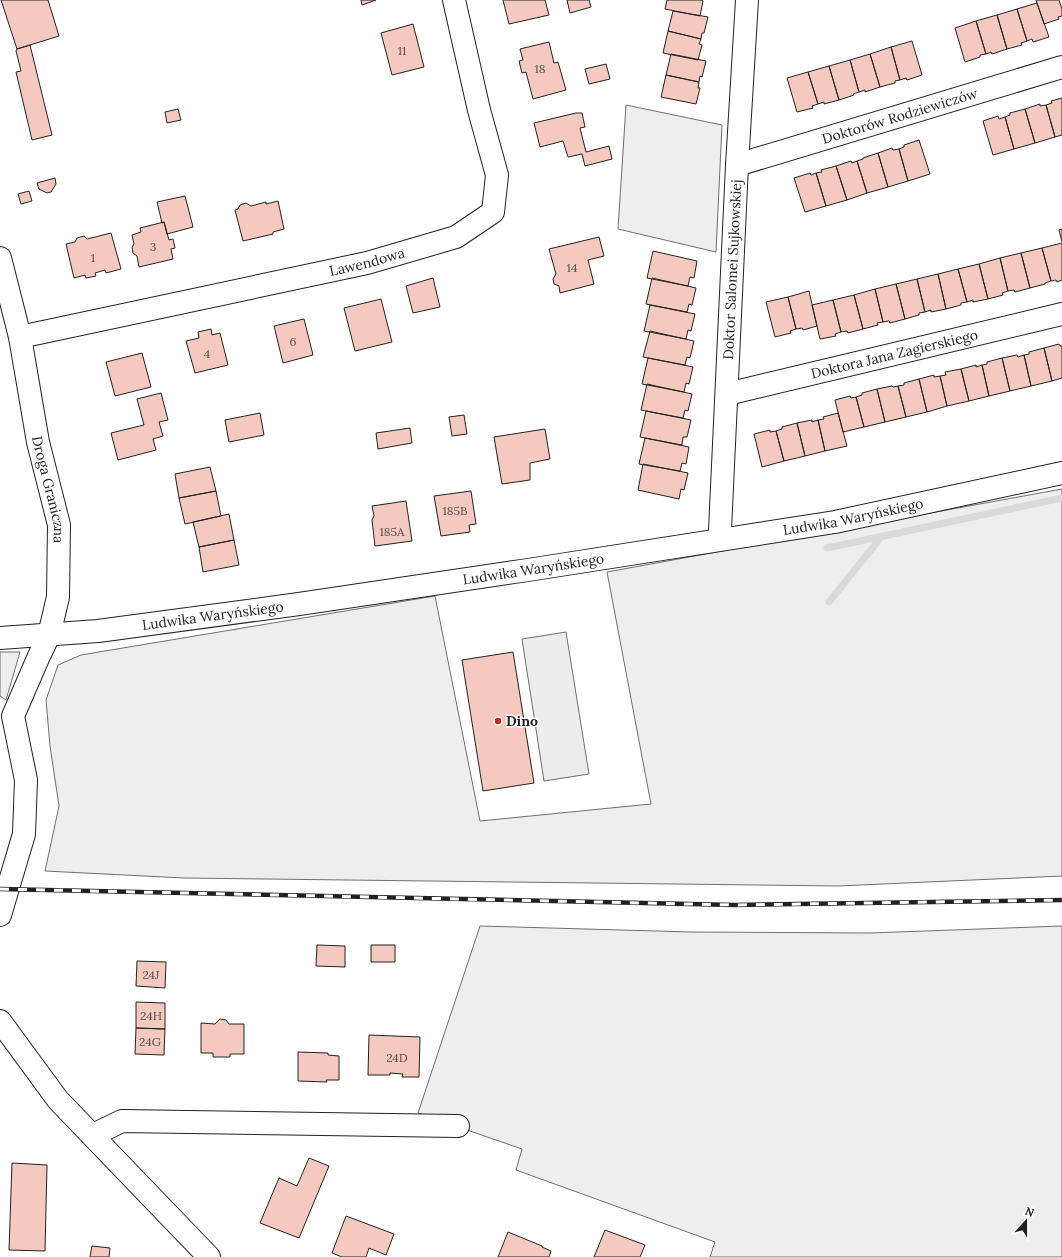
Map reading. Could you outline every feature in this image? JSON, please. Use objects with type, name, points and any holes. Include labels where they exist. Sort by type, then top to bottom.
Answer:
[{"type":"street","name":"Lawendowa","points":[[20,337],[367,263],[456,237],[493,212],[497,175],[479,110],[454,0]]},
{"type":"street","name":"Doktor Salomei Sujkowskiej","points":[[722,539],[720,530],[737,165],[747,0]]},
{"type":"street","name":"Doktorów Rodziewiczów","points":[[737,165],[1062,67]]},
{"type":"street","name":"Droga Graniczna","points":[[0,258],[20,337],[38,442],[59,525],[58,597],[49,635],[39,656],[7,712],[26,780],[24,834],[0,915]]},
{"type":"street","name":"Doktora Jana Zagierskiego","points":[[727,394],[1062,314]]},
{"type":"street","name":"Ludwika Waryńskiego","points":[[0,638],[98,631],[291,606],[834,522],[1062,473]]},
{"type":"street","points":[[0,1021],[58,1100],[209,1257]]},
{"type":"street","points":[[92,1136],[122,1121],[458,1126]]},
{"type":"shaded area","points":[[626,105],[722,125],[716,252],[618,229]]},
{"type":"shaded area","points":[[1062,489],[1062,876],[838,886],[184,878],[45,871],[59,806],[50,746],[46,700],[58,665],[81,655],[435,596],[480,821],[651,804],[607,572]]},
{"type":"shaded area","points":[[566,632],[589,774],[544,781],[522,639]]},
{"type":"shaded area","points":[[0,652],[20,652],[6,700],[0,696]]},
{"type":"shaded area","points":[[480,926],[691,932],[870,933],[1062,926],[1062,1257],[710,1257],[715,1242],[516,1170],[522,1149],[418,1113]]},
{"type":"building","points":[[1,0],[48,0],[59,36],[17,49]]},
{"type":"building","points":[[361,0],[376,0],[362,5]]},
{"type":"building","points":[[503,0],[545,0],[549,15],[509,24]]},
{"type":"building","points":[[567,0],[589,0],[591,7],[570,13]]},
{"type":"building","points":[[667,0],[701,0],[703,1],[700,16],[665,9]]},
{"type":"building","points":[[1036,0],[1059,0],[1062,9],[1062,16],[1058,17],[1059,19],[1044,24]]},
{"type":"building","points":[[1037,3],[1049,37],[1033,42],[1032,39],[1027,41],[1017,9]]},
{"type":"building","points":[[1017,9],[1027,41],[1021,43],[1022,45],[1007,49],[997,15]]},
{"type":"building","points":[[673,11],[708,17],[701,39],[668,31]]},
{"type":"building","points":[[997,15],[1007,49],[992,54],[991,52],[986,54],[976,21]]},
{"type":"building","points":[[976,21],[986,54],[980,55],[980,57],[965,62],[955,28]]},
{"type":"building","points":[[413,24],[424,67],[392,75],[381,33]]},
{"type":"building","points":[[668,31],[701,39],[699,44],[702,45],[698,60],[663,53]]},
{"type":"building","points":[[912,41],[922,75],[907,80],[906,78],[900,80],[891,47]]},
{"type":"building","points":[[549,42],[554,63],[558,62],[566,90],[533,99],[526,72],[522,73],[519,61],[523,60],[520,49]]},
{"type":"building","points":[[30,45],[52,135],[32,140],[16,72],[21,71],[16,51],[17,49]]},
{"type":"building","points":[[891,47],[900,80],[880,87],[870,54]]},
{"type":"building","points":[[671,54],[706,61],[702,77],[700,76],[699,82],[666,75]]},
{"type":"building","points":[[870,54],[880,87],[865,92],[865,90],[859,92],[850,60]]},
{"type":"building","points":[[850,60],[859,92],[839,100],[829,66]]},
{"type":"building","points":[[606,64],[610,79],[589,84],[585,69]]},
{"type":"building","points":[[829,66],[839,100],[818,104],[808,72]]},
{"type":"building","points":[[808,72],[818,104],[812,106],[813,108],[797,112],[787,78]]},
{"type":"building","points":[[666,75],[699,82],[698,88],[700,88],[696,104],[661,97]]},
{"type":"building","points":[[1062,98],[1062,135],[1055,137],[1046,105],[1052,103],[1051,101]]},
{"type":"building","points":[[1040,104],[1040,106],[1046,105],[1055,137],[1035,143],[1025,109]]},
{"type":"building","points":[[178,109],[181,120],[167,123],[165,112]]},
{"type":"building","points":[[1025,109],[1035,143],[1014,149],[1005,117],[1010,115],[1010,113]]},
{"type":"building","points":[[576,113],[582,113],[585,127],[580,128],[586,152],[609,146],[612,159],[585,166],[582,154],[568,157],[563,141],[540,147],[534,123]]},
{"type":"building","points":[[998,116],[999,119],[1005,117],[1014,149],[993,155],[983,121]]},
{"type":"building","points":[[919,140],[930,174],[908,181],[899,149],[904,147],[904,145]]},
{"type":"building","points":[[892,148],[893,150],[899,149],[908,181],[888,187],[878,153]]},
{"type":"building","points":[[878,153],[888,187],[867,193],[857,161]]},
{"type":"building","points":[[851,161],[852,163],[857,161],[867,193],[847,200],[836,166]]},
{"type":"building","points":[[836,166],[847,200],[826,206],[816,173]]},
{"type":"building","points":[[810,173],[811,175],[816,173],[826,206],[805,212],[794,178]]},
{"type":"building","points":[[55,178],[56,184],[51,192],[47,193],[39,189],[37,183]]},
{"type":"building","points":[[29,191],[32,201],[21,204],[18,194]]},
{"type":"building","points":[[185,196],[193,227],[167,234],[164,222],[162,223],[157,202]]},
{"type":"building","points":[[278,201],[284,229],[273,232],[273,234],[243,241],[235,210],[238,209],[240,205],[246,203],[251,206],[266,202],[266,204]]},
{"type":"building","points":[[164,222],[169,240],[173,239],[175,248],[171,249],[173,259],[139,267],[137,256],[133,253],[132,247],[134,244],[132,235],[141,232],[140,228]]},
{"type":"building","points":[[1062,229],[1062,242],[1059,230]]},
{"type":"building","points":[[111,233],[121,269],[106,273],[105,270],[95,273],[96,276],[86,278],[85,275],[74,278],[66,244],[75,242],[77,238],[84,236],[87,239]]},
{"type":"building","points":[[599,237],[604,256],[588,260],[594,284],[560,293],[559,286],[554,284],[553,279],[556,274],[549,249]]},
{"type":"building","points":[[1062,243],[1062,280],[1057,282],[1056,280],[1051,281],[1042,248]]},
{"type":"building","points":[[1042,248],[1051,281],[1030,288],[1021,253]]},
{"type":"building","points":[[653,251],[697,261],[694,278],[690,277],[688,286],[647,278]]},
{"type":"building","points":[[1021,253],[1030,288],[1015,292],[1014,290],[1008,291],[1000,258]]},
{"type":"building","points":[[1000,258],[1008,291],[1002,293],[1003,295],[988,299],[979,264]]},
{"type":"building","points":[[979,264],[988,299],[967,302],[958,269]]},
{"type":"building","points":[[958,269],[967,302],[946,309],[938,274]]},
{"type":"building","points":[[938,274],[946,309],[925,312],[917,279]]},
{"type":"building","points":[[433,278],[440,307],[413,313],[406,286]]},
{"type":"building","points":[[652,278],[696,288],[692,305],[689,304],[687,312],[646,304]]},
{"type":"building","points":[[917,279],[925,312],[905,319],[896,284]]},
{"type":"building","points":[[896,284],[905,319],[890,323],[889,321],[883,322],[875,289]]},
{"type":"building","points":[[875,289],[883,322],[863,329],[854,295]]},
{"type":"building","points":[[809,291],[817,326],[803,330],[802,328],[796,329],[788,297]]},
{"type":"building","points":[[854,295],[863,329],[848,333],[847,331],[841,332],[833,300]]},
{"type":"building","points":[[788,297],[796,329],[790,331],[791,333],[775,337],[766,302]]},
{"type":"building","points":[[381,299],[392,342],[355,351],[344,308]]},
{"type":"building","points":[[833,300],[841,332],[835,334],[836,336],[820,339],[812,305]]},
{"type":"building","points":[[650,305],[695,314],[691,331],[688,330],[686,339],[644,331]]},
{"type":"building","points":[[304,319],[313,355],[283,363],[274,326]]},
{"type":"building","points":[[211,329],[212,335],[220,333],[228,365],[195,373],[186,341],[199,338],[198,332]]},
{"type":"building","points":[[650,331],[694,341],[690,358],[687,357],[685,365],[643,357]]},
{"type":"building","points":[[1059,344],[1062,346],[1062,378],[1052,381],[1044,348]]},
{"type":"building","points":[[1044,348],[1052,381],[1031,386],[1024,355]]},
{"type":"building","points":[[142,353],[151,387],[115,396],[106,362]]},
{"type":"building","points":[[1017,355],[1018,357],[1024,355],[1031,386],[1010,391],[1002,358]]},
{"type":"building","points":[[648,358],[693,367],[689,384],[686,383],[684,392],[642,384]]},
{"type":"building","points":[[1002,358],[1010,391],[989,396],[982,365]]},
{"type":"building","points":[[976,365],[976,367],[982,365],[989,396],[969,401],[961,369]]},
{"type":"building","points":[[961,369],[969,401],[947,406],[940,376],[946,375],[945,372]]},
{"type":"building","points":[[934,375],[934,377],[940,376],[947,406],[927,412],[919,379]]},
{"type":"building","points":[[919,379],[927,412],[906,417],[898,386]]},
{"type":"building","points":[[647,384],[692,394],[688,411],[685,410],[683,418],[641,410]]},
{"type":"building","points":[[898,386],[906,417],[885,422],[877,389]]},
{"type":"building","points":[[877,389],[885,422],[864,427],[856,397],[862,395],[862,393]]},
{"type":"building","points":[[161,393],[168,420],[159,422],[163,436],[153,439],[156,450],[118,460],[111,433],[144,425],[137,399]]},
{"type":"building","points":[[850,396],[851,398],[856,397],[864,427],[843,432],[835,400]]},
{"type":"building","points":[[646,411],[691,420],[687,437],[683,437],[682,445],[640,437]]},
{"type":"building","points":[[260,413],[264,435],[229,442],[225,420]]},
{"type":"building","points":[[838,413],[847,446],[825,451],[818,420]]},
{"type":"building","points":[[464,415],[467,434],[452,436],[449,417]]},
{"type":"building","points":[[812,420],[812,422],[818,420],[825,451],[805,456],[797,423]]},
{"type":"building","points":[[797,423],[805,456],[784,461],[776,431],[782,429],[782,427]]},
{"type":"building","points":[[410,428],[412,443],[378,449],[376,433]]},
{"type":"building","points":[[545,429],[550,459],[530,463],[530,480],[502,484],[494,437]]},
{"type":"building","points":[[770,430],[770,432],[776,431],[784,461],[762,467],[754,434]]},
{"type":"building","points":[[645,438],[689,447],[686,464],[682,463],[680,471],[639,464]]},
{"type":"building","points":[[643,464],[688,473],[684,490],[681,489],[679,499],[638,490]]},
{"type":"building","points":[[210,467],[216,491],[179,498],[175,474]]},
{"type":"building","points":[[216,491],[221,516],[185,524],[179,498]]},
{"type":"building","points":[[471,491],[476,524],[469,525],[470,532],[441,536],[434,496]]},
{"type":"building","points":[[406,501],[412,541],[375,546],[372,520],[374,516],[372,506]]},
{"type":"building","points":[[229,514],[234,540],[199,547],[193,522]]},
{"type":"building","points":[[234,540],[239,565],[203,572],[199,547]]},
{"type":"building","name":"Dino","points":[[513,652],[534,783],[483,791],[462,660]]},
{"type":"building","points":[[317,945],[345,946],[345,967],[316,966]]},
{"type":"building","points":[[371,945],[395,945],[395,962],[371,962]]},
{"type":"building","points":[[137,961],[166,962],[165,988],[136,986]]},
{"type":"building","points":[[136,1002],[165,1003],[165,1029],[136,1028]]},
{"type":"building","points":[[220,1019],[226,1020],[229,1024],[244,1024],[244,1054],[230,1054],[230,1057],[213,1057],[213,1053],[201,1053],[201,1023],[215,1024]]},
{"type":"building","points":[[136,1028],[165,1029],[164,1055],[135,1054]]},
{"type":"building","points":[[369,1035],[420,1037],[419,1077],[402,1077],[403,1074],[390,1073],[390,1075],[368,1075]]},
{"type":"building","points":[[298,1052],[328,1053],[328,1055],[339,1056],[339,1080],[326,1080],[327,1082],[298,1081]]},
{"type":"building","points":[[309,1158],[329,1166],[299,1238],[260,1223],[279,1178],[297,1186]]},
{"type":"building","points":[[12,1163],[47,1165],[45,1251],[9,1250]]},
{"type":"building","points":[[346,1216],[394,1234],[386,1255],[369,1248],[366,1257],[342,1257],[332,1253]]},
{"type":"building","points":[[605,1230],[645,1245],[640,1257],[594,1257]]},
{"type":"building","points":[[508,1232],[551,1251],[549,1257],[498,1257]]},
{"type":"building","points":[[92,1246],[110,1248],[109,1257],[90,1257]]},
{"type":"waterway","points":[[827,548],[1062,498]]},
{"type":"waterway","points":[[829,602],[882,536]]},
{"type":"railway","points":[[0,889],[735,905],[1062,900]]},
{"type":"place","name":"Dino","points":[[498,721]]}]
